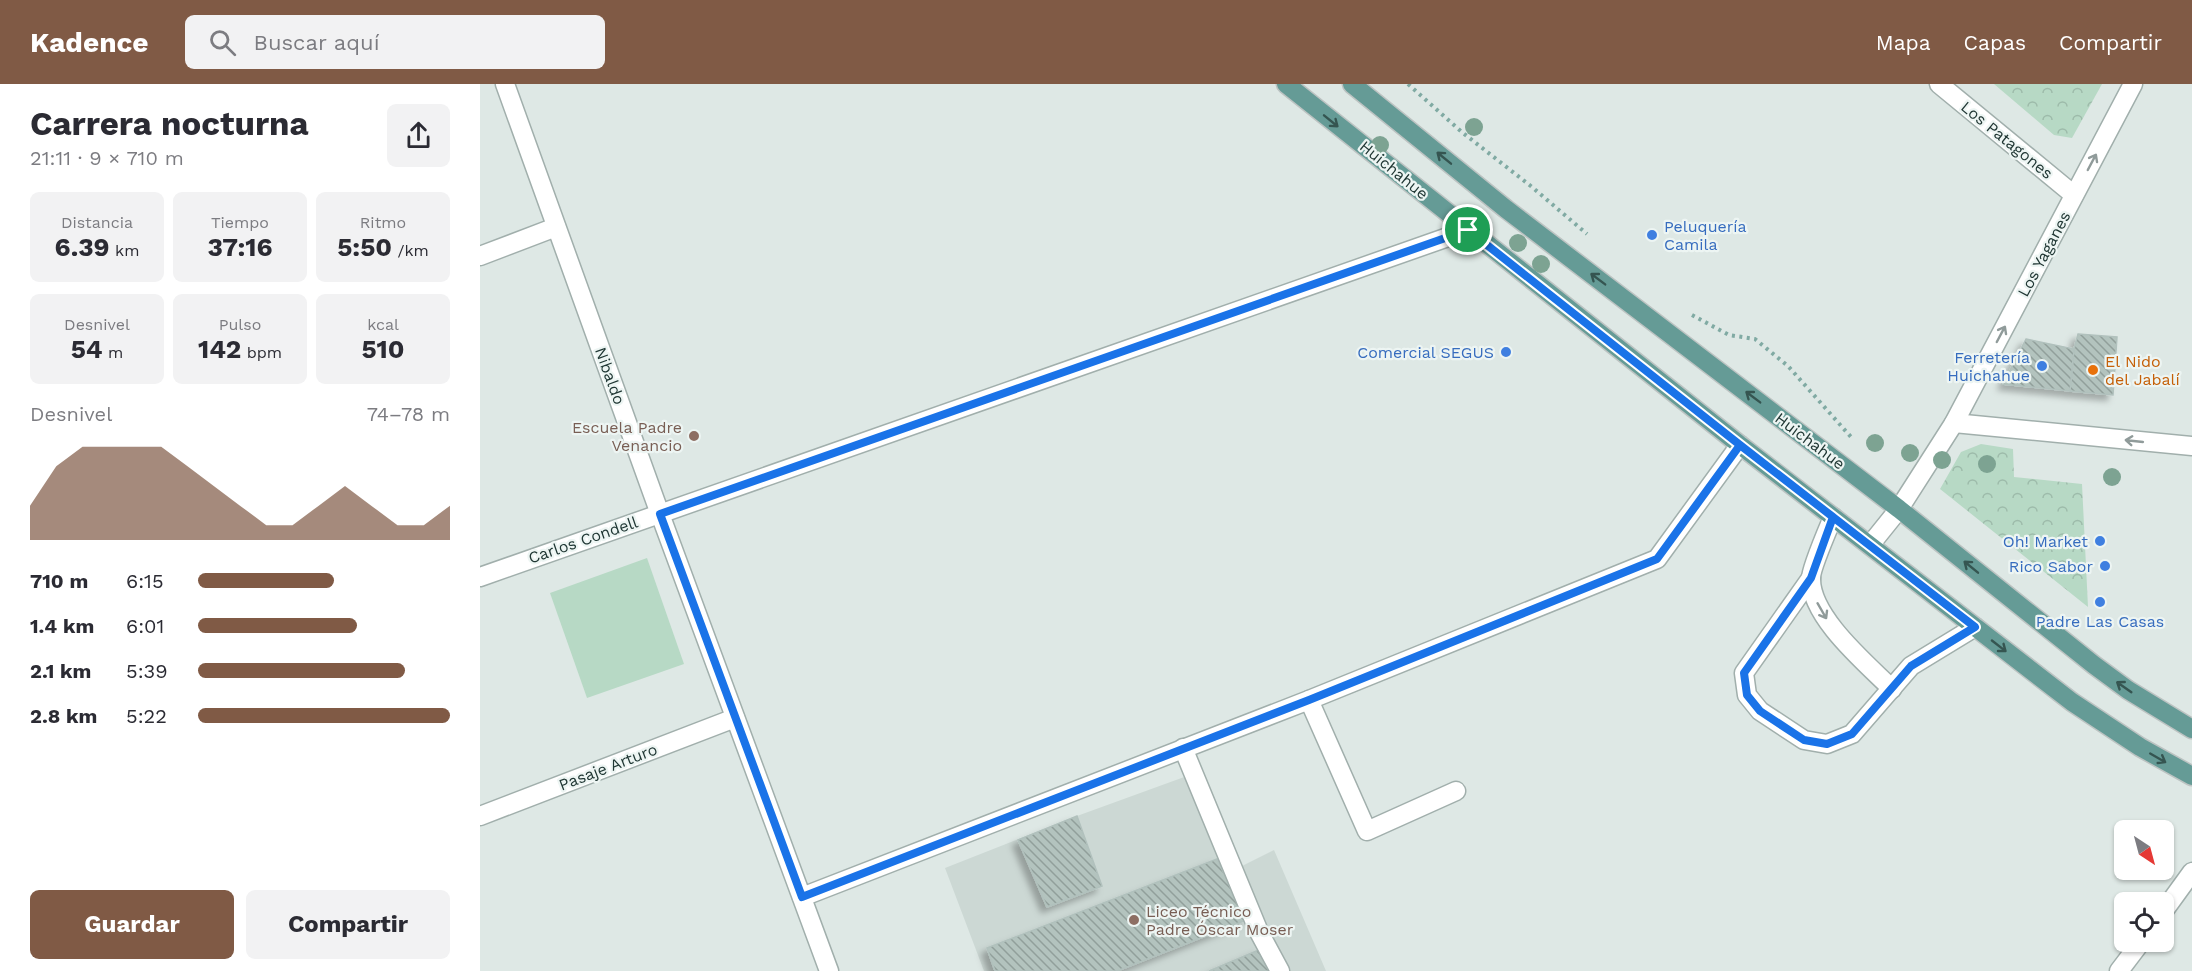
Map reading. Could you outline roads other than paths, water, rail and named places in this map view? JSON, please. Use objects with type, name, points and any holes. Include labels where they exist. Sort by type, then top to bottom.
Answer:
[{"type":"main road","name":"Huichahue","points":[[1286,84],[1740,445],[2072,702],[2140,747],[2192,776]]},
{"type":"main road","name":"Huichahue","points":[[1352,84],[1506,209],[1899,509],[2094,665],[2128,690],[2192,729]]},
{"type":"street","name":"Nibaldo","points":[[505,84],[660,514],[829,971]]},
{"type":"street","name":"Los Patagones","points":[[1939,84],[2074,195]]},
{"type":"street","name":"Los Yaganes","points":[[1954,423],[2133,84]]},
{"type":"street","points":[[480,256],[556,227]]},
{"type":"street","name":"Carlos Condell","points":[[480,576],[1468,230]]},
{"type":"street","points":[[1870,545],[1899,509],[1954,423],[2192,447]]},
{"type":"street","points":[[802,897],[1309,700],[1657,559],[1740,445]]},
{"type":"street","points":[[1833,517],[1811,578],[1744,673],[1747,695],[1760,711],[1804,740],[1827,744],[1852,734],[1911,666],[1975,627]]},
{"type":"street","points":[[1811,578],[1816,599],[1835,633],[1892,689]]},
{"type":"street","points":[[1309,700],[1367,831],[1456,791]]},
{"type":"street","name":"Pasaje Arturo","points":[[480,816],[735,718]]},
{"type":"street","points":[[1183,748],[1259,932],[1280,971]]},
{"type":"street","points":[[2174,897],[2192,872]]},
{"type":"street","points":[[2119,971],[2133,952]]},
{"type":"place","name":"Peluquería Camila","points":[[1652,235]]},
{"type":"place","name":"Comercial SEGUS","points":[[1506,352]]},
{"type":"place","name":"Ferretería Huichahue","points":[[2042,366]]},
{"type":"place","name":"El Nido del Jabalí","points":[[2093,370]]},
{"type":"place","name":"Escuela Padre Venancio","points":[[694,436]]},
{"type":"place","name":"Oh! Market","points":[[2100,541]]},
{"type":"place","name":"Rico Sabor","points":[[2105,566]]},
{"type":"place","name":"Padre Las Casas","points":[[2100,602]]},
{"type":"place","name":"Liceo Técnico Padre Óscar Moser","points":[[1134,920]]}]
